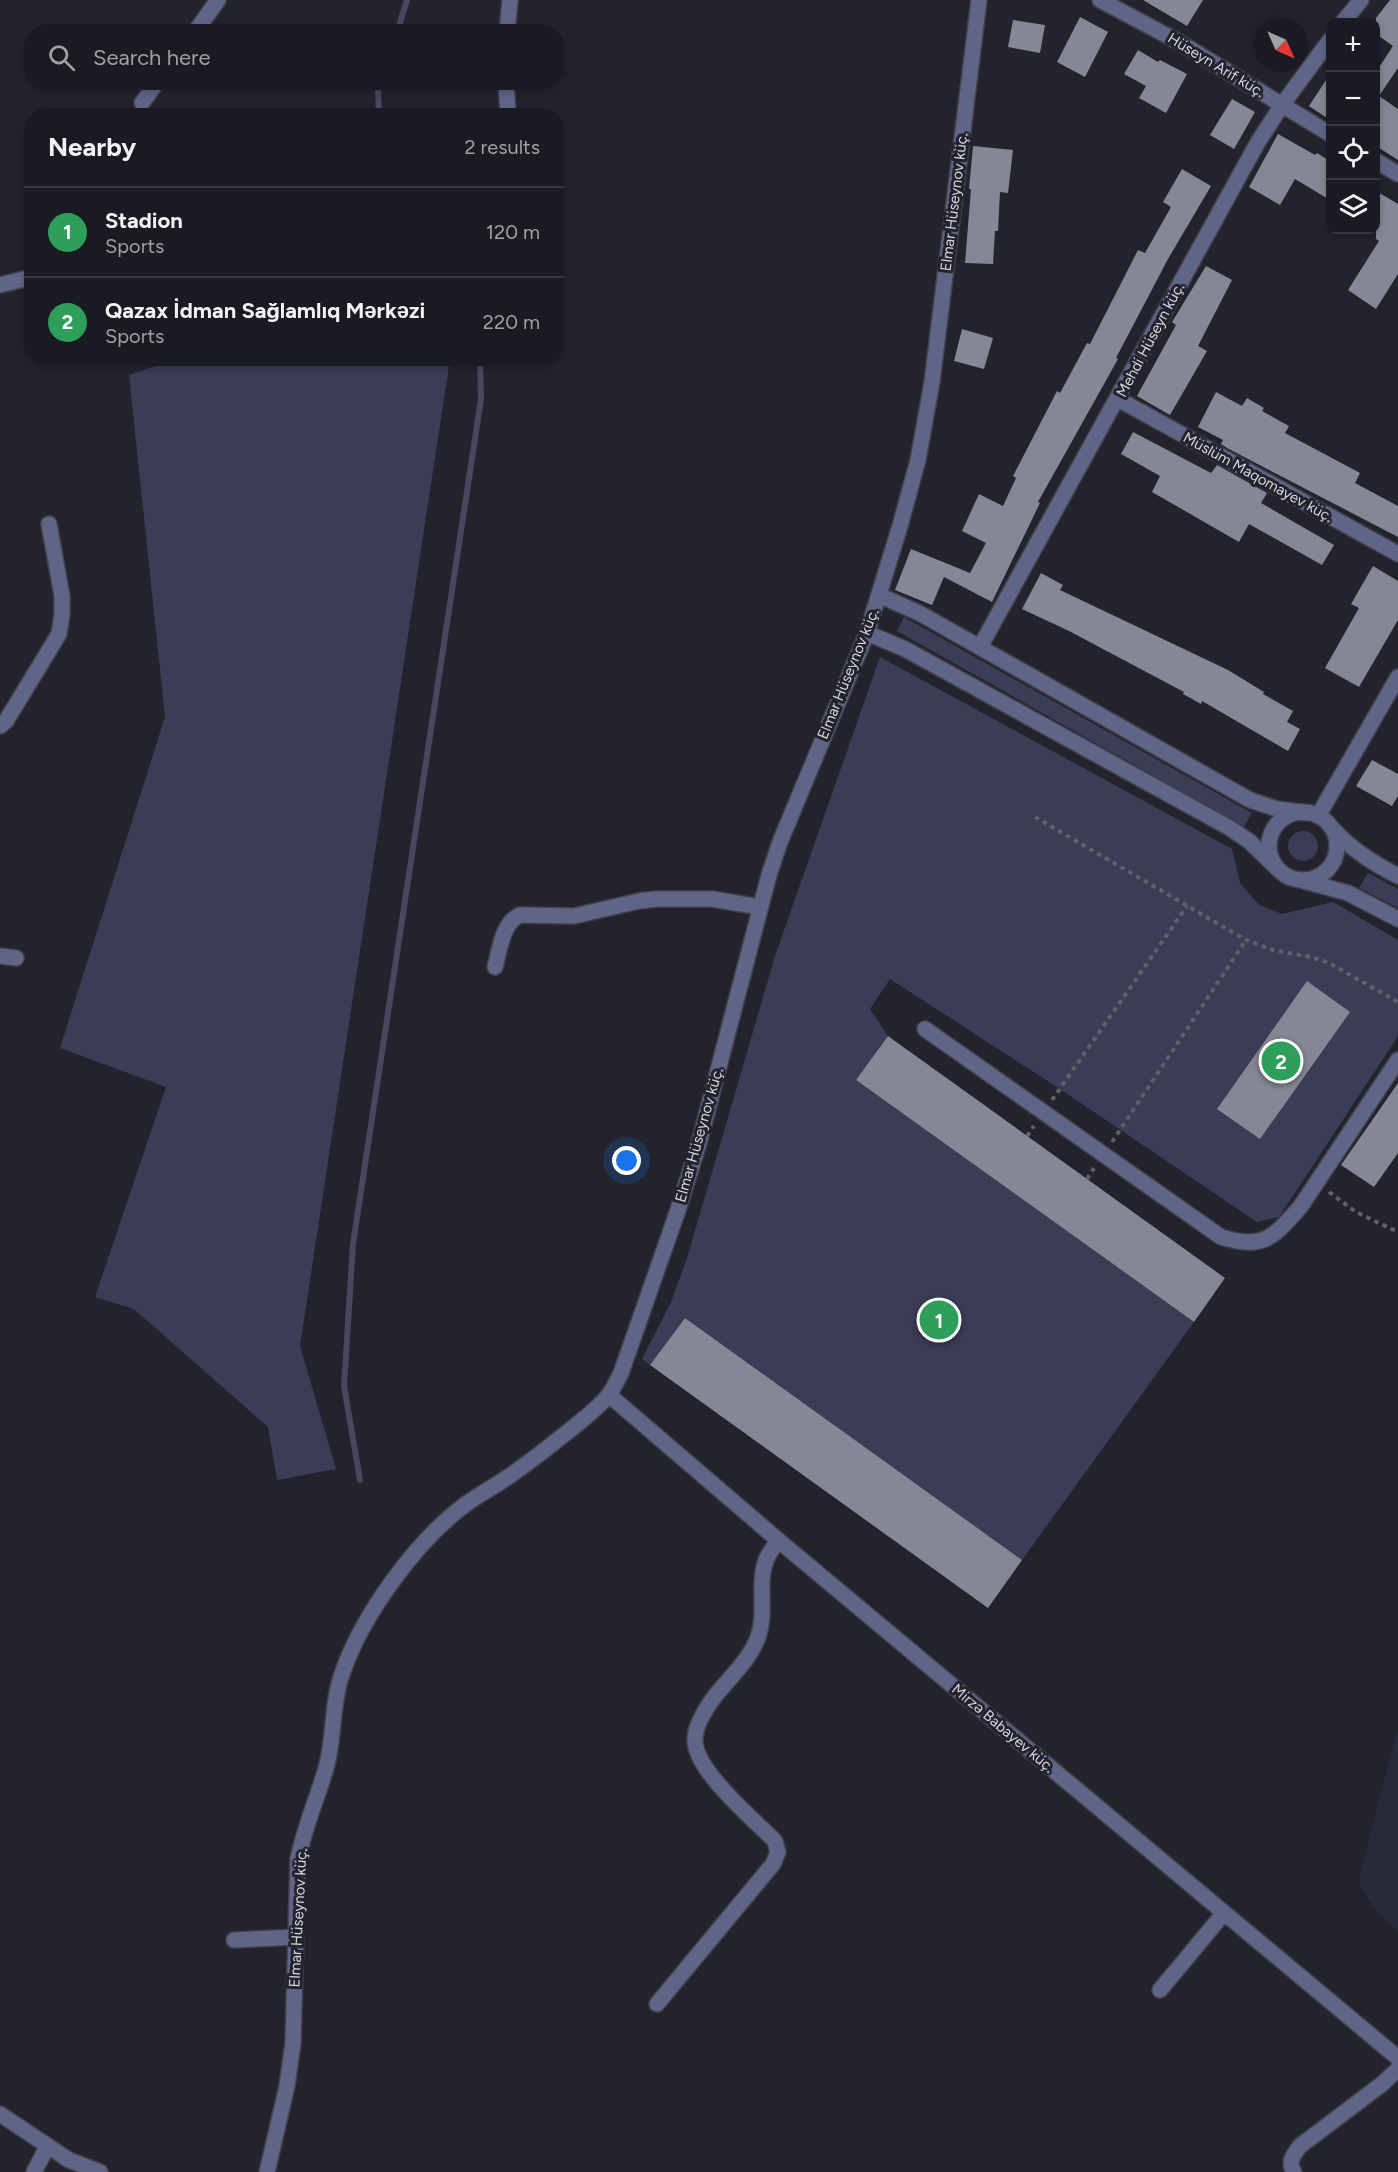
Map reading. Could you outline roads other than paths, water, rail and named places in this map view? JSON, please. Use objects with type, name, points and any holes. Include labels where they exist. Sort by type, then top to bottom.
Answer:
[{"type":"street","points":[[201,24],[218,0]]},
{"type":"street","points":[[508,24],[510,0]]},
{"type":"street","name":"Elmar Hüseynov küç.","points":[[267,2172],[276,2140],[290,2064],[298,1859],[302,1837],[327,1766],[334,1704],[342,1674],[367,1622],[388,1588],[431,1533],[466,1504],[546,1449],[609,1395],[621,1374],[678,1210],[699,1143],[760,907],[780,842],[867,633],[918,460],[932,382],[980,0]]},
{"type":"street","name":"Hüseyn Arif küç.","points":[[1100,0],[1179,42],[1326,132]]},
{"type":"street","points":[[1347,18],[1360,0]]},
{"type":"street","name":"Mehdi Hüseyn küç.","points":[[980,647],[1236,181],[1282,105],[1326,45]]},
{"type":"street","points":[[142,103],[151,90]]},
{"type":"street","points":[[506,90],[508,108]]},
{"type":"street","points":[[1380,163],[1398,174]]},
{"type":"street","points":[[0,285],[24,279]]},
{"type":"street","name":"Müslüm Maqomayev küç.","points":[[1118,399],[1398,554]]},
{"type":"street","points":[[0,726],[6,721],[59,634],[62,596],[50,524]]},
{"type":"street","points":[[879,595],[921,614],[1250,800],[1277,809],[1318,817],[1334,833],[1335,856],[1321,875],[1310,880],[1298,880]]},
{"type":"street","points":[[867,633],[905,649],[1228,827],[1249,841],[1287,877],[1348,893],[1398,919]]},
{"type":"street","points":[[1318,817],[1398,677]]},
{"type":"street","points":[[1279,870],[1272,862],[1269,852],[1272,831],[1279,822],[1298,813],[1318,817],[1355,851],[1398,876]]},
{"type":"street","points":[[495,967],[507,925],[520,915],[574,916],[656,899],[712,899],[760,907]]},
{"type":"street","points":[[0,956],[16,958]]},
{"type":"street","points":[[925,1029],[1221,1237],[1243,1244],[1263,1241],[1281,1228],[1300,1206],[1398,1060]]},
{"type":"street","name":"Mirzə Babayev küç.","points":[[609,1395],[778,1540],[1398,2058]]},
{"type":"street","points":[[657,2004],[773,1864],[778,1852],[775,1841],[710,1774],[698,1756],[695,1740],[702,1716],[713,1698],[748,1657],[758,1638],[762,1623],[766,1561],[778,1540]]},
{"type":"street","points":[[1160,1990],[1224,1913]]},
{"type":"street","points":[[234,1940],[296,1936]]},
{"type":"street","points":[[1294,2172],[1291,2169],[1292,2158],[1300,2146],[1382,2084],[1398,2069]]},
{"type":"street","points":[[0,2114],[69,2160],[100,2172]]},
{"type":"street","points":[[34,2172],[47,2147]]},
{"type":"waterway","points":[[400,24],[407,0]]},
{"type":"waterway","points":[[378,90],[379,108]]},
{"type":"waterway","points":[[360,1480],[344,1386],[353,1244],[481,399],[480,366]]},
{"type":"place","name":"Qazax İdman Sağlamlıq Mərkəzi","points":[[1281,1061]]},
{"type":"place","name":"Stadion","points":[[939,1320]]}]
